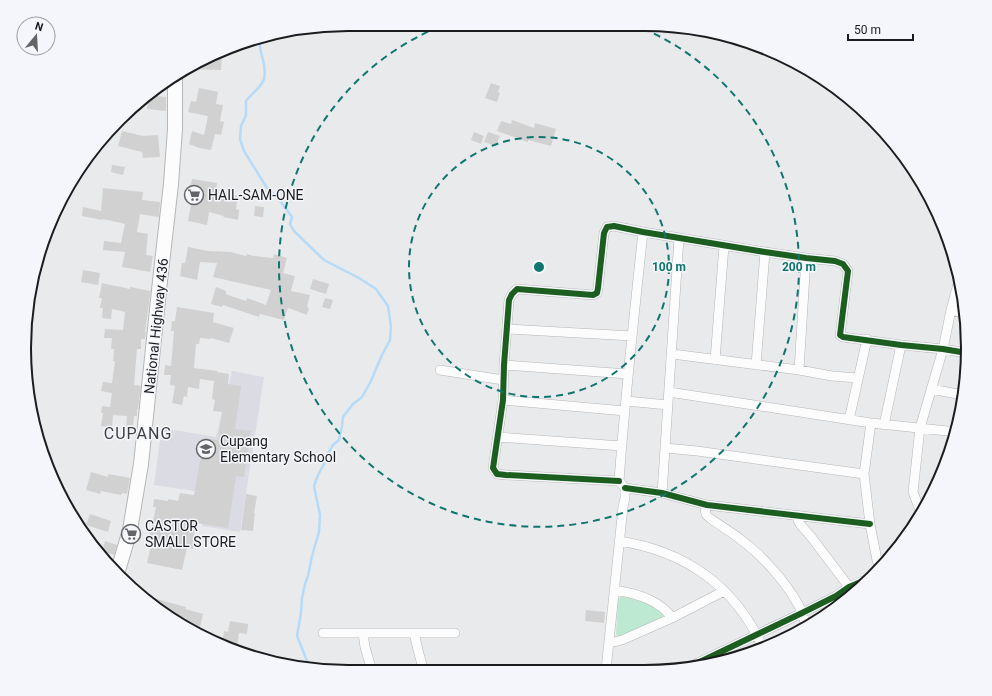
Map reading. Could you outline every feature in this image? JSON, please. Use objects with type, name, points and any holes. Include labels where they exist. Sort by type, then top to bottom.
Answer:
[{"type":"main road","name":"National Highway 436","points":[[119,567],[130,530],[141,464],[160,280],[172,184],[175,129],[175,82]]},
{"type":"street","points":[[870,524],[707,505],[662,493],[622,485],[497,474],[494,468],[503,400],[509,300],[512,294],[517,289],[593,295],[597,293],[604,233],[607,227],[614,226],[724,246],[835,261],[844,264],[848,271],[840,335],[843,337],[961,352]]},
{"type":"street","points":[[607,665],[625,498],[622,485],[622,446],[643,232]]},
{"type":"street","points":[[662,493],[679,238]]},
{"type":"street","points":[[715,360],[724,246]]},
{"type":"street","points":[[756,364],[765,252]]},
{"type":"street","points":[[799,370],[806,258]]},
{"type":"street","points":[[919,507],[913,492],[920,428],[943,349],[956,292]]},
{"type":"street","points":[[951,310],[958,311]]},
{"type":"street","points":[[507,329],[632,336]]},
{"type":"street","points":[[849,420],[867,340]]},
{"type":"street","points":[[884,425],[901,345]]},
{"type":"street","points":[[672,354],[756,364],[832,376],[858,378]]},
{"type":"street","points":[[504,365],[628,374]]},
{"type":"street","points":[[440,370],[504,380]]},
{"type":"street","points":[[931,389],[957,394]]},
{"type":"street","points":[[669,392],[884,425],[950,431]]},
{"type":"street","points":[[503,400],[625,411]]},
{"type":"street","points":[[626,401],[668,405]]},
{"type":"street","points":[[871,423],[864,474],[870,524],[878,562]]},
{"type":"street","points":[[498,437],[622,446]]},
{"type":"street","points":[[665,448],[864,474]]},
{"type":"street","points":[[707,505],[706,515],[746,543],[767,562],[799,606],[805,621]]},
{"type":"street","points":[[798,516],[800,524],[849,587]]},
{"type":"street","points":[[620,541],[646,546],[666,553],[703,573],[724,591],[740,609],[760,643]]},
{"type":"street","points":[[843,594],[849,587],[854,585]]},
{"type":"street","points":[[614,590],[630,593],[649,600],[666,610],[672,618]]},
{"type":"street","points":[[609,642],[622,640],[672,618],[724,591]]},
{"type":"street","points":[[715,657],[756,634],[802,613],[834,602]]},
{"type":"street","points":[[323,633],[454,633]]},
{"type":"street","points":[[363,633],[370,665]]},
{"type":"street","points":[[414,633],[422,665]]},
{"type":"shaded area","name":"Cupang Elementary School","points":[[232,371],[264,377],[240,532],[202,526],[208,493],[154,485],[160,440],[172,441],[174,430],[216,437]]},
{"type":"green space","points":[[620,597],[631,598],[649,605],[663,614],[663,617],[621,637],[618,637],[616,634],[618,601]]},
{"type":"building","points":[[222,57],[221,70],[197,69]]},
{"type":"building","points":[[491,83],[500,86],[498,92],[500,93],[497,102],[485,98]]},
{"type":"building","points":[[199,88],[218,92],[216,104],[223,105],[220,121],[224,122],[221,135],[215,134],[211,150],[199,148],[189,144],[192,131],[204,135],[208,116],[188,112],[191,101],[196,102]]},
{"type":"building","points":[[156,96],[166,97],[166,111],[147,109],[148,103]]},
{"type":"building","points":[[512,120],[534,128],[535,123],[556,129],[551,146],[528,140],[528,142],[497,131],[501,121],[511,124]]},
{"type":"building","points":[[122,131],[143,136],[158,135],[160,157],[143,158],[142,152],[118,146]]},
{"type":"building","points":[[474,132],[484,136],[481,144],[471,140]]},
{"type":"building","points":[[488,132],[500,136],[496,146],[484,142]]},
{"type":"building","points":[[112,165],[125,167],[123,175],[111,172]]},
{"type":"building","points":[[192,179],[217,183],[216,191],[238,196],[236,209],[239,210],[238,220],[209,212],[207,225],[188,221],[194,188],[190,188]]},
{"type":"building","points":[[103,188],[143,192],[142,200],[160,202],[159,217],[140,214],[137,232],[148,234],[146,255],[153,256],[150,272],[122,267],[125,252],[103,250],[104,241],[121,243],[125,224],[82,216],[83,207],[101,211]]},
{"type":"building","points":[[255,206],[264,207],[263,217],[254,216]]},
{"type":"building","points":[[188,247],[208,251],[231,252],[246,256],[247,254],[273,258],[274,254],[287,258],[283,273],[295,276],[291,291],[310,295],[307,315],[288,308],[284,320],[260,314],[259,317],[223,305],[222,307],[211,304],[216,287],[226,291],[226,294],[231,296],[246,301],[247,298],[266,305],[271,290],[213,277],[217,263],[200,262],[197,280],[180,276],[182,263],[185,263]]},
{"type":"building","points":[[83,270],[100,273],[98,285],[81,282]]},
{"type":"building","points":[[313,279],[329,284],[326,294],[310,289]]},
{"type":"building","points":[[102,283],[130,289],[130,287],[150,291],[151,289],[145,339],[141,339],[141,349],[137,349],[134,385],[141,386],[137,416],[134,416],[133,427],[126,427],[127,416],[113,415],[112,428],[101,426],[103,413],[101,413],[102,406],[110,407],[112,393],[101,391],[103,382],[112,383],[115,361],[113,361],[114,349],[111,349],[112,338],[104,338],[105,329],[123,330],[125,312],[112,309],[111,319],[102,318],[103,308],[100,308],[102,298],[99,298]]},
{"type":"building","points":[[325,298],[333,300],[330,309],[322,307]]},
{"type":"building","points":[[177,307],[214,313],[213,322],[234,328],[229,343],[211,338],[200,338],[199,344],[196,344],[194,368],[229,374],[228,384],[241,386],[235,429],[251,431],[244,477],[236,476],[228,528],[196,523],[193,549],[187,548],[182,570],[147,563],[152,541],[148,540],[156,507],[153,507],[154,499],[178,501],[180,493],[194,495],[204,438],[218,440],[222,412],[213,411],[215,400],[212,399],[214,381],[200,379],[199,389],[188,387],[187,397],[184,396],[182,405],[172,403],[175,386],[170,385],[171,375],[164,375],[165,365],[171,366],[174,331],[171,331],[172,321],[175,321]]},
{"type":"building","points":[[162,428],[173,430],[172,441],[161,439]]},
{"type":"building","points":[[91,472],[108,477],[108,474],[130,478],[127,494],[122,493],[121,495],[101,491],[100,494],[86,490]]},
{"type":"building","points":[[246,494],[257,496],[253,531],[241,530]]},
{"type":"building","points":[[90,514],[111,521],[108,532],[86,525]]},
{"type":"building","points":[[105,541],[117,545],[114,555],[106,552],[103,548]]},
{"type":"building","points":[[154,598],[186,607],[185,609],[203,614],[200,628],[185,620],[186,618],[178,616]]},
{"type":"building","points":[[586,610],[605,612],[604,623],[585,621]]},
{"type":"building","points":[[230,621],[248,624],[247,634],[239,633],[237,645],[223,639],[224,631],[228,632]]},
{"type":"waterway","points":[[259,44],[265,73],[261,85],[246,101],[246,115],[241,126],[240,139],[244,151],[267,188],[278,198],[292,217],[290,224],[294,231],[324,260],[359,278],[376,289],[388,306],[391,327],[390,340],[370,383],[362,397],[353,404],[343,417],[339,440],[333,445],[326,457],[314,486],[320,515],[319,532],[302,598],[297,636],[308,662]]},
{"type":"cycle path","points":[[619,481],[506,475],[497,474],[493,468],[503,400],[509,300],[517,289],[593,295],[597,293],[604,233],[607,227],[614,226],[765,252],[835,261],[843,264],[848,271],[840,335],[843,337],[961,352]]},
{"type":"cycle path","points":[[625,488],[662,493],[707,505],[870,524]]},
{"type":"cycle path","points":[[706,659],[836,596],[854,585]]},
{"type":"place","name":"HAIL-SAM-ONE","points":[[194,195]]},
{"type":"place","name":"Cupang Elementary School","points":[[206,449]]},
{"type":"place","name":"CASTOR SMALL STORE","points":[[131,534]]},
{"type":"district","name":"CUPANG","points":[[138,433]]}]
